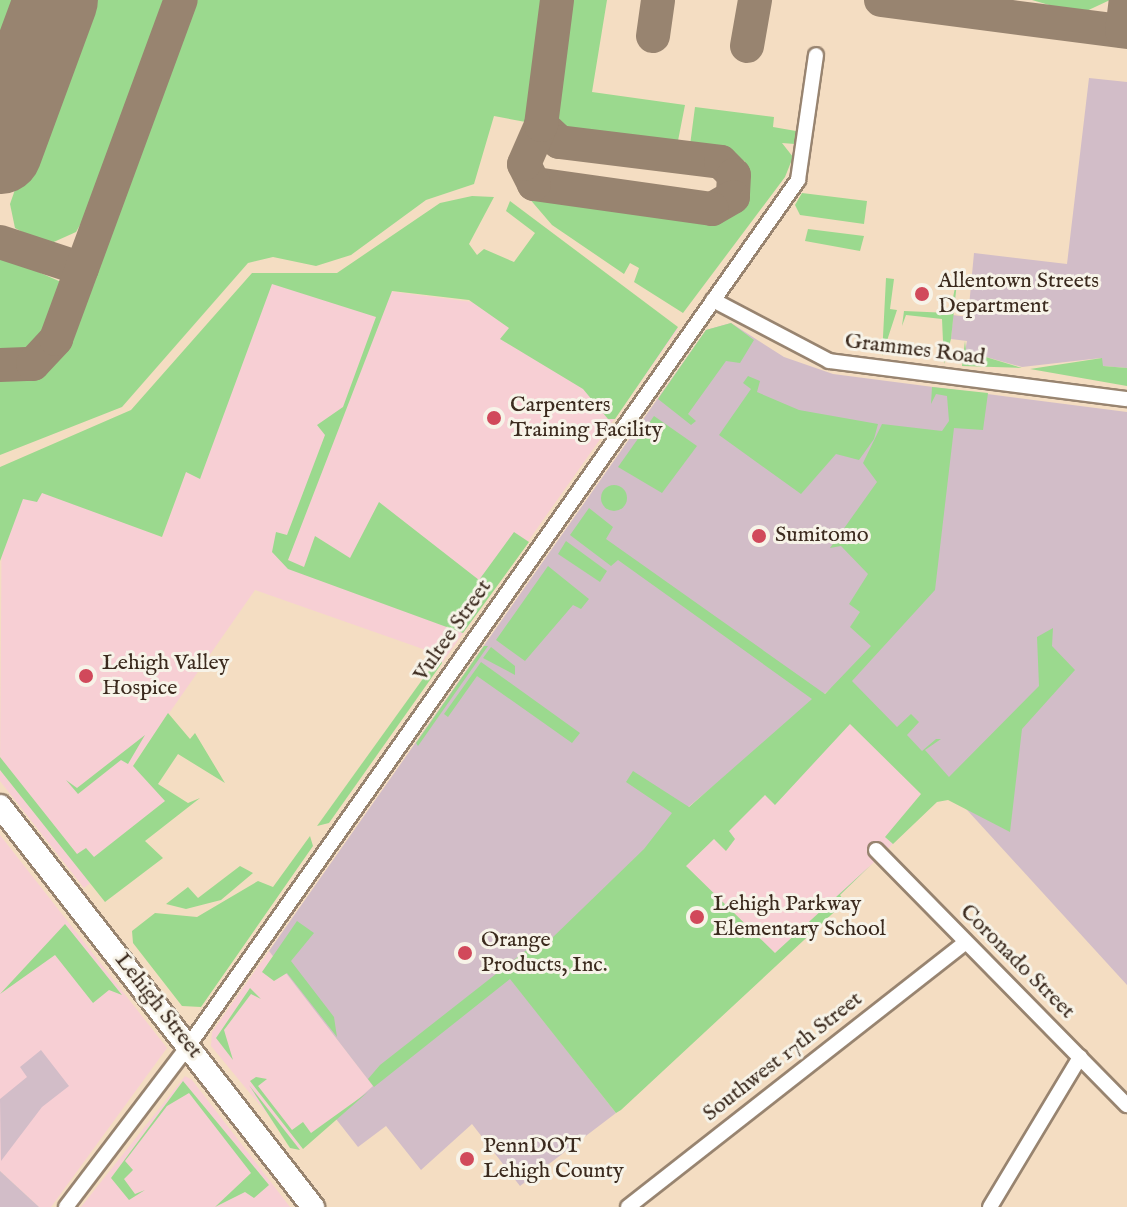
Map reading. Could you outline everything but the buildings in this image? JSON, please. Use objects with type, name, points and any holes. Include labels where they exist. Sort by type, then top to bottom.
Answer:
[{"type":"main road","name":"Lehigh Street","points":[[0,806],[313,1207]]},
{"type":"street","name":"Vultee Street","points":[[66,1207],[189,1045],[798,180],[816,55]]},
{"type":"street","name":"Grammes Road","points":[[713,300],[829,361],[1127,399]]},
{"type":"street","name":"Coronado Street","points":[[876,850],[1127,1105]]},
{"type":"street","name":"Southwest 17th Street","points":[[628,1207],[966,942]]},
{"type":"street","points":[[990,1207],[1080,1057]]},
{"type":"shaded area","points":[[1089,78],[1127,82],[1127,368],[1102,366],[1101,358],[1022,367],[965,351],[967,341],[951,339],[953,315],[968,317],[974,253],[1067,264]]},
{"type":"shaded area","points":[[258,274],[678,329],[442,663],[440,655],[255,590],[133,765],[188,806],[84,888],[0,781],[2,476],[162,537]]},
{"type":"shaded area","points":[[731,323],[784,357],[833,374],[1127,412],[1127,985],[957,799],[835,685],[687,808],[511,979],[616,1113],[520,1186],[472,1124],[421,1170],[386,1126],[358,1147],[336,1119],[373,1086],[269,951],[706,330]]},
{"type":"shaded area","name":"Lehigh Parkway Elementary School","points":[[835,685],[944,794],[616,1113],[687,808]]},
{"type":"shaded area","points":[[0,835],[167,1048],[51,1207],[39,1207],[0,1171]]},
{"type":"shaded area","points":[[269,951],[374,1087],[297,1150],[211,1046],[212,1032]]},
{"type":"shaded area","points":[[41,1050],[69,1086],[42,1107],[1,1161],[0,1099],[27,1077],[20,1067]]},
{"type":"shaded area","points":[[185,1076],[192,1080],[290,1207],[81,1207]]},
{"type":"shaded area","points":[[0,1171],[39,1207],[0,1207]]},
{"type":"green space","points":[[0,0],[35,0],[0,95]]},
{"type":"green space","points":[[81,0],[167,0],[93,202],[76,232],[47,245],[15,228],[10,204]]},
{"type":"green space","points":[[192,0],[548,0],[531,123],[494,116],[474,184],[426,200],[351,255],[316,266],[273,257],[248,263],[122,407],[0,455],[0,377],[39,373],[64,347]]},
{"type":"green space","points":[[564,0],[607,0],[592,92],[685,105],[676,151],[571,139],[557,129],[550,110]]},
{"type":"green space","points":[[1032,0],[1110,0],[1080,14]]},
{"type":"green space","points":[[695,107],[774,117],[773,127],[796,131],[795,144],[782,143],[793,157],[785,177],[683,313],[634,282],[639,268],[630,263],[624,274],[552,225],[528,197],[530,191],[729,212],[739,202],[745,161],[689,153]]},
{"type":"green space","points":[[802,193],[867,201],[864,224],[800,215],[795,205]]},
{"type":"green space","points":[[472,196],[494,197],[469,244],[477,255],[484,249],[514,262],[535,233],[506,211],[510,201],[678,327],[615,419],[608,419],[583,389],[500,339],[509,328],[469,300],[392,291],[288,560],[304,567],[315,536],[350,558],[379,502],[479,580],[514,532],[529,542],[463,633],[288,569],[272,552],[276,532],[287,535],[325,435],[317,425],[343,407],[376,317],[272,284],[200,479],[186,472],[162,537],[42,493],[37,502],[23,499],[0,561],[0,467],[131,410],[252,273],[337,273],[440,203]]},
{"type":"green space","points":[[808,229],[864,236],[860,251],[805,241]]},
{"type":"green space","points":[[0,255],[61,282],[43,335],[19,355],[0,352]]},
{"type":"green space","points":[[958,272],[951,339],[944,364],[942,319],[906,315],[902,326],[904,311],[950,313]]},
{"type":"green space","points":[[886,278],[894,279],[890,309],[897,310],[882,356]]},
{"type":"green space","points":[[731,323],[754,340],[740,363],[726,361],[688,414],[696,421],[691,425],[658,399],[706,330]]},
{"type":"green space","points":[[965,341],[966,351],[1022,368],[962,366]]},
{"type":"green space","points":[[1102,358],[1103,366],[1127,368],[1127,386],[1030,369]]},
{"type":"green space","points":[[748,376],[760,381],[757,392],[799,410],[878,424],[874,439],[859,460],[836,454],[801,494],[719,435],[751,389],[743,383]]},
{"type":"green space","points":[[932,387],[988,393],[983,430],[954,428],[935,590],[852,681],[897,727],[911,714],[919,722],[907,735],[922,751],[936,739],[941,739],[925,750],[949,777],[1039,686],[1037,637],[1053,628],[1052,646],[1075,670],[1022,729],[1010,832],[948,800],[937,802],[893,844],[885,837],[921,794],[850,724],[775,805],[765,795],[729,831],[735,839],[726,851],[714,839],[686,866],[775,953],[872,864],[840,895],[845,902],[621,1110],[616,1113],[510,979],[374,1087],[368,1079],[380,1065],[547,934],[552,938],[644,849],[672,813],[626,782],[633,771],[689,807],[812,699],[618,560],[611,566],[570,535],[589,508],[613,527],[606,539],[825,694],[871,646],[850,627],[860,612],[849,604],[868,574],[841,546],[830,548],[877,482],[863,463],[882,424],[942,431],[949,421],[947,396],[936,394],[931,404]]},
{"type":"green space","points":[[654,416],[697,446],[662,493],[618,467]]},
{"type":"green space","points":[[614,485],[623,489],[627,498],[623,507],[614,511],[605,507],[601,498],[605,489]]},
{"type":"green space","points":[[566,541],[607,571],[600,582],[558,554]]},
{"type":"green space","points":[[548,566],[589,599],[581,609],[573,605],[525,661],[496,640]]},
{"type":"green space","points":[[484,646],[488,646],[418,746],[416,743]]},
{"type":"green space","points":[[491,647],[515,666],[515,675],[483,658]]},
{"type":"green space","points":[[440,655],[442,663],[329,823],[317,826]]},
{"type":"green space","points":[[481,662],[580,733],[572,743],[477,676],[448,717],[444,714]]},
{"type":"green space","points":[[168,713],[190,739],[195,733],[225,783],[178,754],[158,784],[188,803],[200,798],[145,841],[163,858],[105,902],[0,770],[0,757],[77,854],[86,848],[94,857],[165,801],[133,766]]},
{"type":"green space","points":[[145,735],[128,764],[121,760],[78,794],[66,780],[77,788]]},
{"type":"green space","points":[[310,836],[313,846],[201,1007],[182,1006],[133,943],[132,931],[155,913],[197,917],[258,881],[273,887]]},
{"type":"green space","points":[[240,866],[253,873],[221,900],[186,909],[166,904],[188,887],[198,898]]},
{"type":"green space","points":[[297,921],[314,933],[291,961],[334,1017],[337,1037],[287,973],[274,981],[262,972]]},
{"type":"green space","points":[[65,924],[122,995],[109,990],[93,1003],[55,955],[0,994]]},
{"type":"green space","points":[[250,988],[261,999],[251,994],[224,1030],[233,1060],[216,1038]]},
{"type":"green space","points":[[256,1077],[267,1079],[258,1086],[292,1130],[303,1122],[311,1133],[368,1092],[303,1149],[250,1081]]},
{"type":"green space","points":[[183,1081],[269,1185],[254,1198],[245,1192],[215,1207],[251,1173],[189,1093],[167,1106],[125,1161],[133,1170],[124,1179],[135,1194],[145,1190],[129,1200],[111,1178]]},
{"type":"green space","points":[[249,1085],[300,1150],[290,1148]]},
{"type":"taxiway","points":[[0,365],[33,364],[56,339],[181,0]]},
{"type":"taxiway","points":[[541,125],[559,142],[721,162],[734,175],[733,197],[712,209],[534,184],[524,164],[541,125],[557,0]]},
{"type":"taxiway","points":[[653,36],[658,0]]},
{"type":"taxiway","points":[[747,46],[755,0]]},
{"type":"taxiway","points":[[881,0],[1127,32]]},
{"type":"taxiway","points":[[1122,31],[1126,0]]},
{"type":"taxiway","points":[[0,242],[82,269]]},
{"type":"runway","points":[[0,152],[56,0]]},
{"type":"place","name":"Allentown Streets Department","points":[[922,294]]},
{"type":"place","name":"Carpenters Training Facility","points":[[494,418]]},
{"type":"place","name":"Sumitomo","points":[[759,536]]},
{"type":"place","name":"Lehigh Valley Hospice","points":[[86,676]]},
{"type":"place","name":"Lehigh Parkway Elementary School","points":[[697,917]]},
{"type":"place","name":"Orange Products, Inc.","points":[[465,953]]},
{"type":"place","name":"PennDOT Lehigh County","points":[[467,1159]]}]
